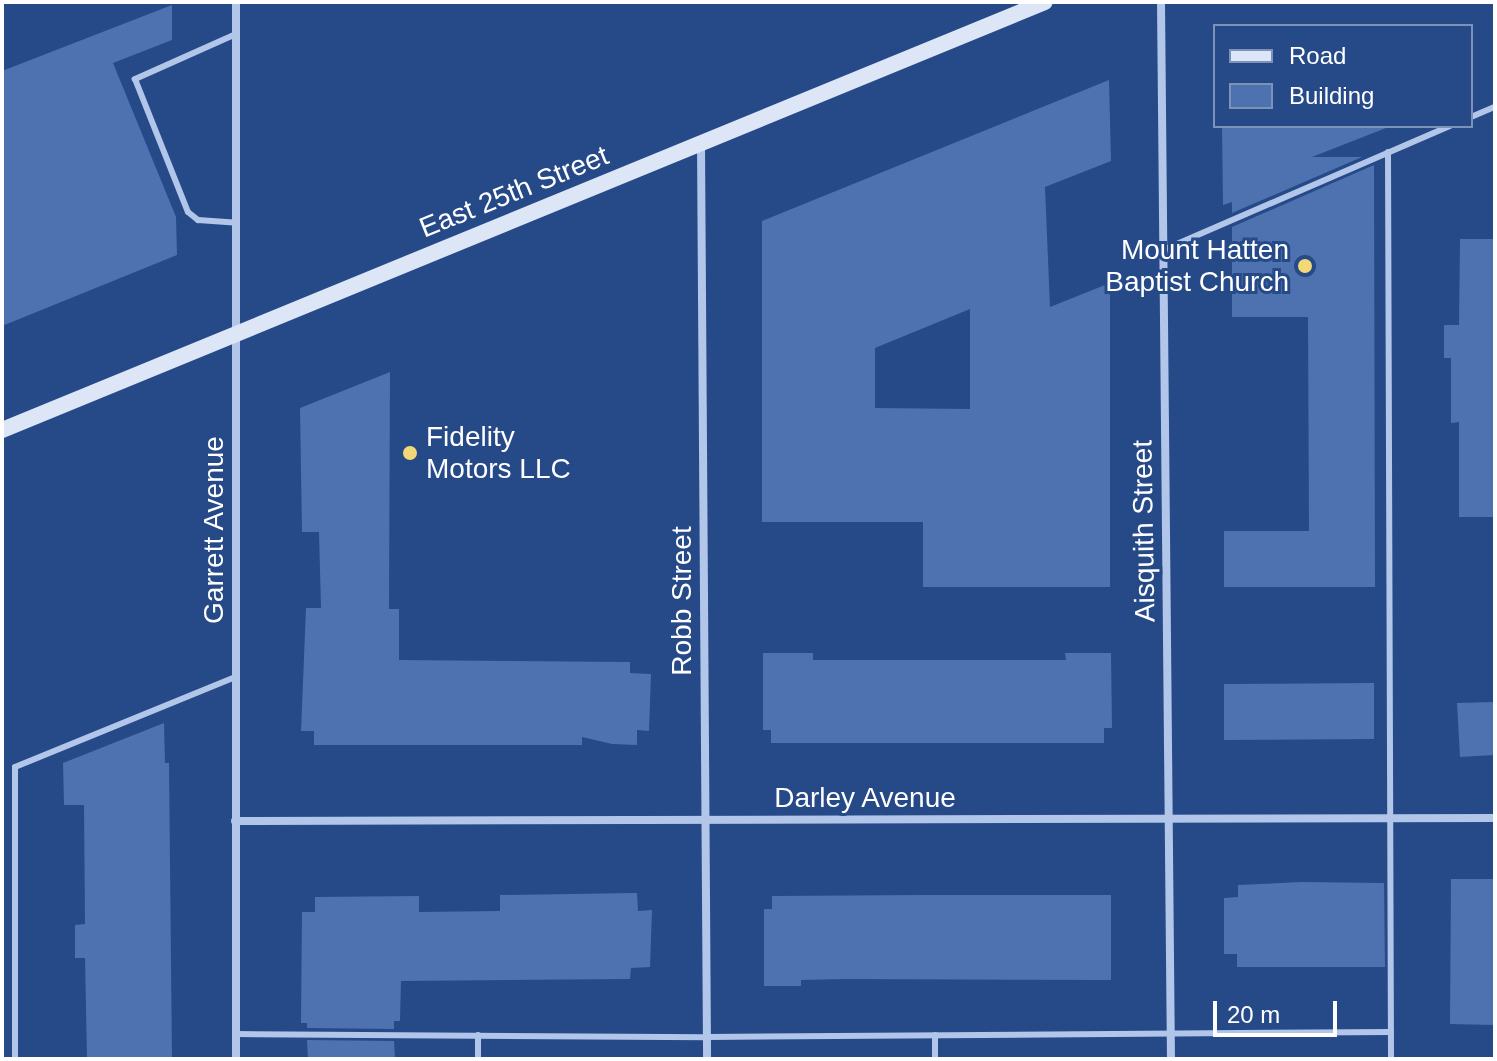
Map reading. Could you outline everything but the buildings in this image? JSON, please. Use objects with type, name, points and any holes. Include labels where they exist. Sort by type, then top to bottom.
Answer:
[{"type":"main road","name":"East 25th Street","points":[[2,430],[1044,2]]},
{"type":"street","name":"Garrett Avenue","points":[[236,2],[236,1059]]},
{"type":"street","name":"Aisquith Street","points":[[1161,2],[1171,1059]]},
{"type":"street","name":"Robb Street","points":[[701,143],[707,1059]]},
{"type":"street","name":"Darley Avenue","points":[[235,821],[1495,818]]},
{"type":"lane","points":[[236,34],[135,79],[188,212],[198,220],[237,223]]},
{"type":"lane","points":[[1473,116],[1495,107]]},
{"type":"lane","points":[[1163,250],[1445,128]]},
{"type":"lane","points":[[1388,152],[1391,1059]]},
{"type":"lane","points":[[15,1059],[15,767],[235,677]]},
{"type":"lane","points":[[236,1034],[707,1037],[1391,1032]]},
{"type":"lane","points":[[478,1035],[478,1059]]},
{"type":"lane","points":[[935,1035],[935,1059]]},
{"type":"place","name":"Mount Hatten Baptist Church","points":[[1305,266]]},
{"type":"place","name":"Fidelity Motors LLC","points":[[410,453]]}]
